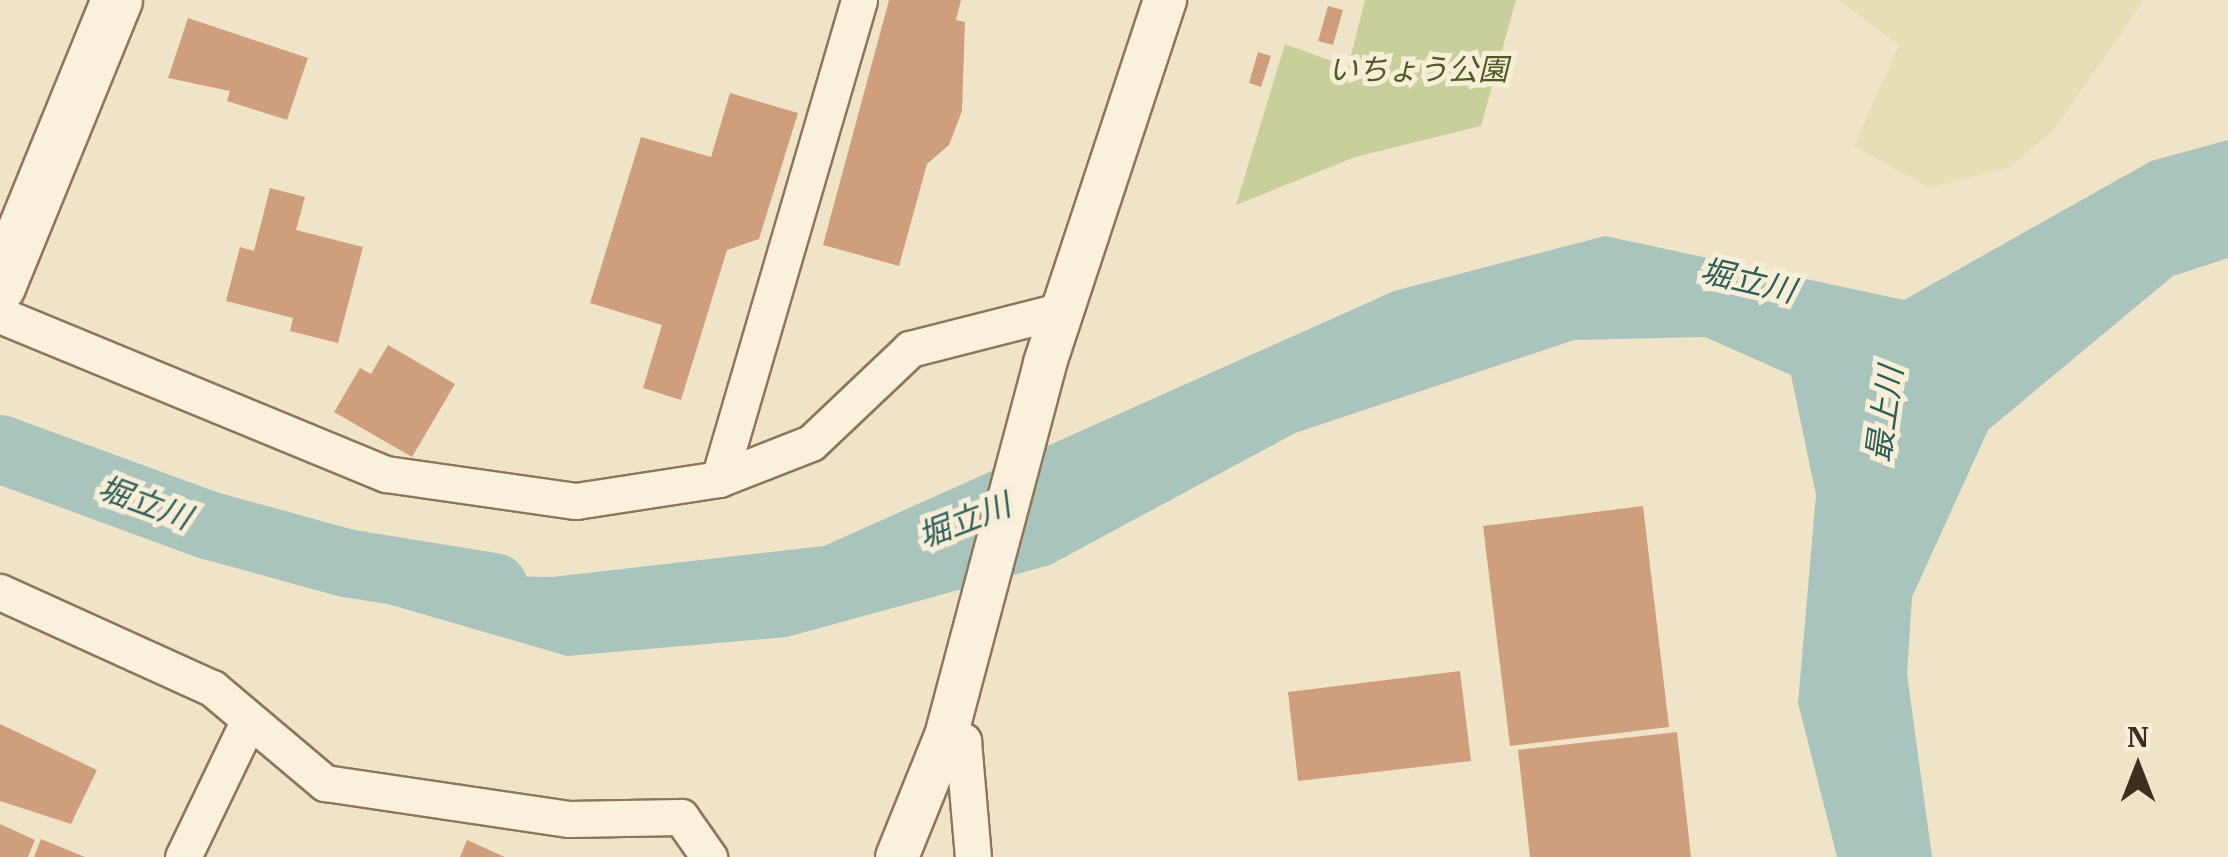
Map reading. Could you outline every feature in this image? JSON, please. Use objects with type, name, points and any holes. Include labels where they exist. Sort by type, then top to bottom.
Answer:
[{"type":"main road","points":[[0,286],[117,0]]},
{"type":"street","points":[[719,478],[859,0]]},
{"type":"street","points":[[897,857],[946,736],[1045,363],[1165,0]]},
{"type":"street","points":[[0,315],[386,474],[576,501],[719,478],[812,442],[910,349],[1063,310]]},
{"type":"street","points":[[0,592],[212,688],[247,724],[325,783],[569,819],[681,817],[709,857]]},
{"type":"street","points":[[183,857],[247,724]]},
{"type":"street","points":[[946,736],[963,741],[974,857]]},
{"type":"shaded area","points":[[1839,0],[2144,0],[2053,131],[2008,168],[1929,188],[1854,146],[1899,45]]},
{"type":"green space","name":"いちょう公園","points":[[1365,0],[1516,0],[1481,126],[1355,157],[1236,205],[1285,44],[1348,67]]},
{"type":"water","name":"最上川","points":[[2228,140],[2228,258],[2173,276],[1988,430],[1912,597],[1907,674],[1932,857],[1837,857],[1798,703],[1816,495],[1791,375],[1705,337],[1574,340],[1295,433],[1050,565],[787,637],[567,656],[278,572],[552,577],[824,546],[1394,291],[1605,236],[1904,300],[2151,161]]},
{"type":"building","points":[[889,0],[961,0],[956,20],[965,22],[962,111],[949,145],[927,164],[899,266],[823,245]]},
{"type":"building","points":[[1328,6],[1343,10],[1333,45],[1318,41]]},
{"type":"building","points":[[188,18],[308,58],[287,120],[227,101],[230,91],[168,78]]},
{"type":"building","points":[[1258,52],[1271,56],[1261,87],[1249,83]]},
{"type":"building","points":[[730,93],[798,113],[759,239],[727,250],[681,400],[643,388],[662,325],[590,303],[641,137],[711,157]]},
{"type":"building","points":[[270,188],[305,197],[296,230],[363,247],[338,343],[290,331],[293,318],[226,301],[240,247],[254,251]]},
{"type":"building","points":[[388,345],[455,384],[412,457],[334,412],[360,368],[371,374]]},
{"type":"building","points":[[1643,506],[1669,727],[1510,746],[1483,526]]},
{"type":"building","points":[[1460,671],[1471,761],[1298,781],[1288,692]]},
{"type":"building","points":[[0,724],[97,770],[71,824],[0,801]]},
{"type":"building","points":[[1677,732],[1691,857],[1530,857],[1518,750]]},
{"type":"building","points":[[0,824],[35,840],[28,857],[0,857]]},
{"type":"building","points":[[41,839],[85,857],[34,857]]},
{"type":"building","points":[[467,840],[505,857],[460,857]]},
{"type":"waterway","name":"堀立川","points":[[0,449],[208,525],[346,563],[494,587]]}]
